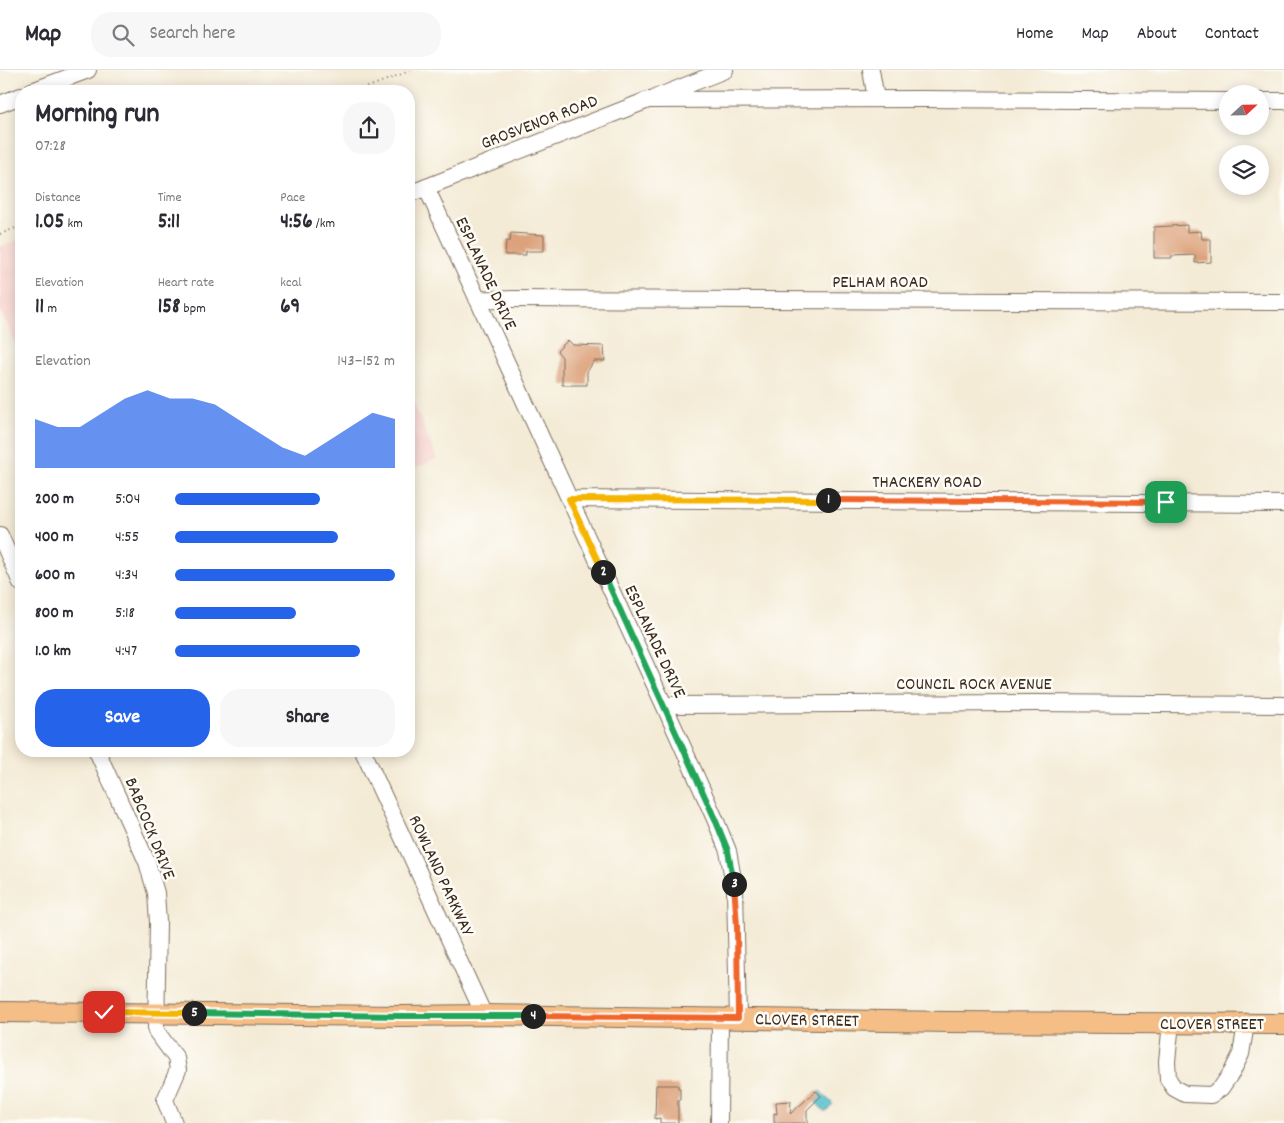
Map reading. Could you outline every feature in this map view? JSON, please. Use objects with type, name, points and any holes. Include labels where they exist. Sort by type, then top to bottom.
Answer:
[{"type":"main road","name":"CLOVER STREET","points":[[0,1012],[401,1016],[484,1015],[959,1022],[1284,1024]]},
{"type":"street","points":[[48,85],[88,70]]},
{"type":"street","points":[[648,100],[725,70]]},
{"type":"street","points":[[872,70],[876,100]]},
{"type":"street","points":[[0,104],[15,98]]},
{"type":"street","name":"GROSVENOR ROAD","points":[[415,192],[648,100],[1219,101]]},
{"type":"street","points":[[1269,101],[1284,101]]},
{"type":"street","name":"ESPLANADE DRIVE","points":[[426,187],[476,300],[664,705],[728,851],[735,890],[729,1018],[719,1123]]},
{"type":"street","name":"PELHAM ROAD","points":[[476,300],[1284,302]]},
{"type":"street","name":"THACKERY ROAD","points":[[569,499],[1284,504]]},
{"type":"street","points":[[0,535],[15,569]]},
{"type":"street","name":"COUNCIL ROCK AVENUE","points":[[664,705],[1035,703],[1284,706]]},
{"type":"street","name":"BABCOCK DRIVE","points":[[100,757],[152,875],[158,909],[156,1031],[176,1058],[178,1070],[165,1100],[174,1123]]},
{"type":"street","name":"ROWLAND PARKWAY","points":[[367,757],[484,1015]]},
{"type":"street","points":[[1171,1023],[1168,1079],[1174,1088],[1185,1094],[1210,1095],[1221,1088],[1232,1072],[1240,1054],[1246,1024]]},
{"type":"path","points":[[373,85],[412,70]]},
{"type":"path","points":[[0,234],[15,228]]},
{"type":"shaded area","points":[[15,241],[15,342],[0,310],[0,247]]},
{"type":"shaded area","points":[[415,406],[437,459],[415,468]]},
{"type":"water","points":[[820,1091],[833,1104],[825,1112],[812,1098]]},
{"type":"building","points":[[1187,225],[1187,232],[1201,231],[1202,239],[1211,239],[1211,262],[1195,263],[1195,255],[1154,258],[1154,227]]},
{"type":"building","points":[[511,233],[544,235],[544,251],[526,251],[526,255],[505,255],[506,241],[510,241]]},
{"type":"building","points":[[568,340],[573,345],[604,346],[605,361],[594,361],[587,372],[587,385],[562,385],[562,357],[557,351]]},
{"type":"building","points":[[656,1085],[678,1085],[678,1088],[680,1088],[678,1123],[660,1123],[660,1118],[655,1119]]},
{"type":"building","points":[[816,1091],[821,1096],[807,1110],[809,1123],[774,1123],[774,1113],[777,1114],[776,1102],[791,1101],[790,1114]]},
{"type":"route","points":[[104,1012],[738,1018],[735,890],[728,851],[664,705],[569,499],[1166,502]]}]
